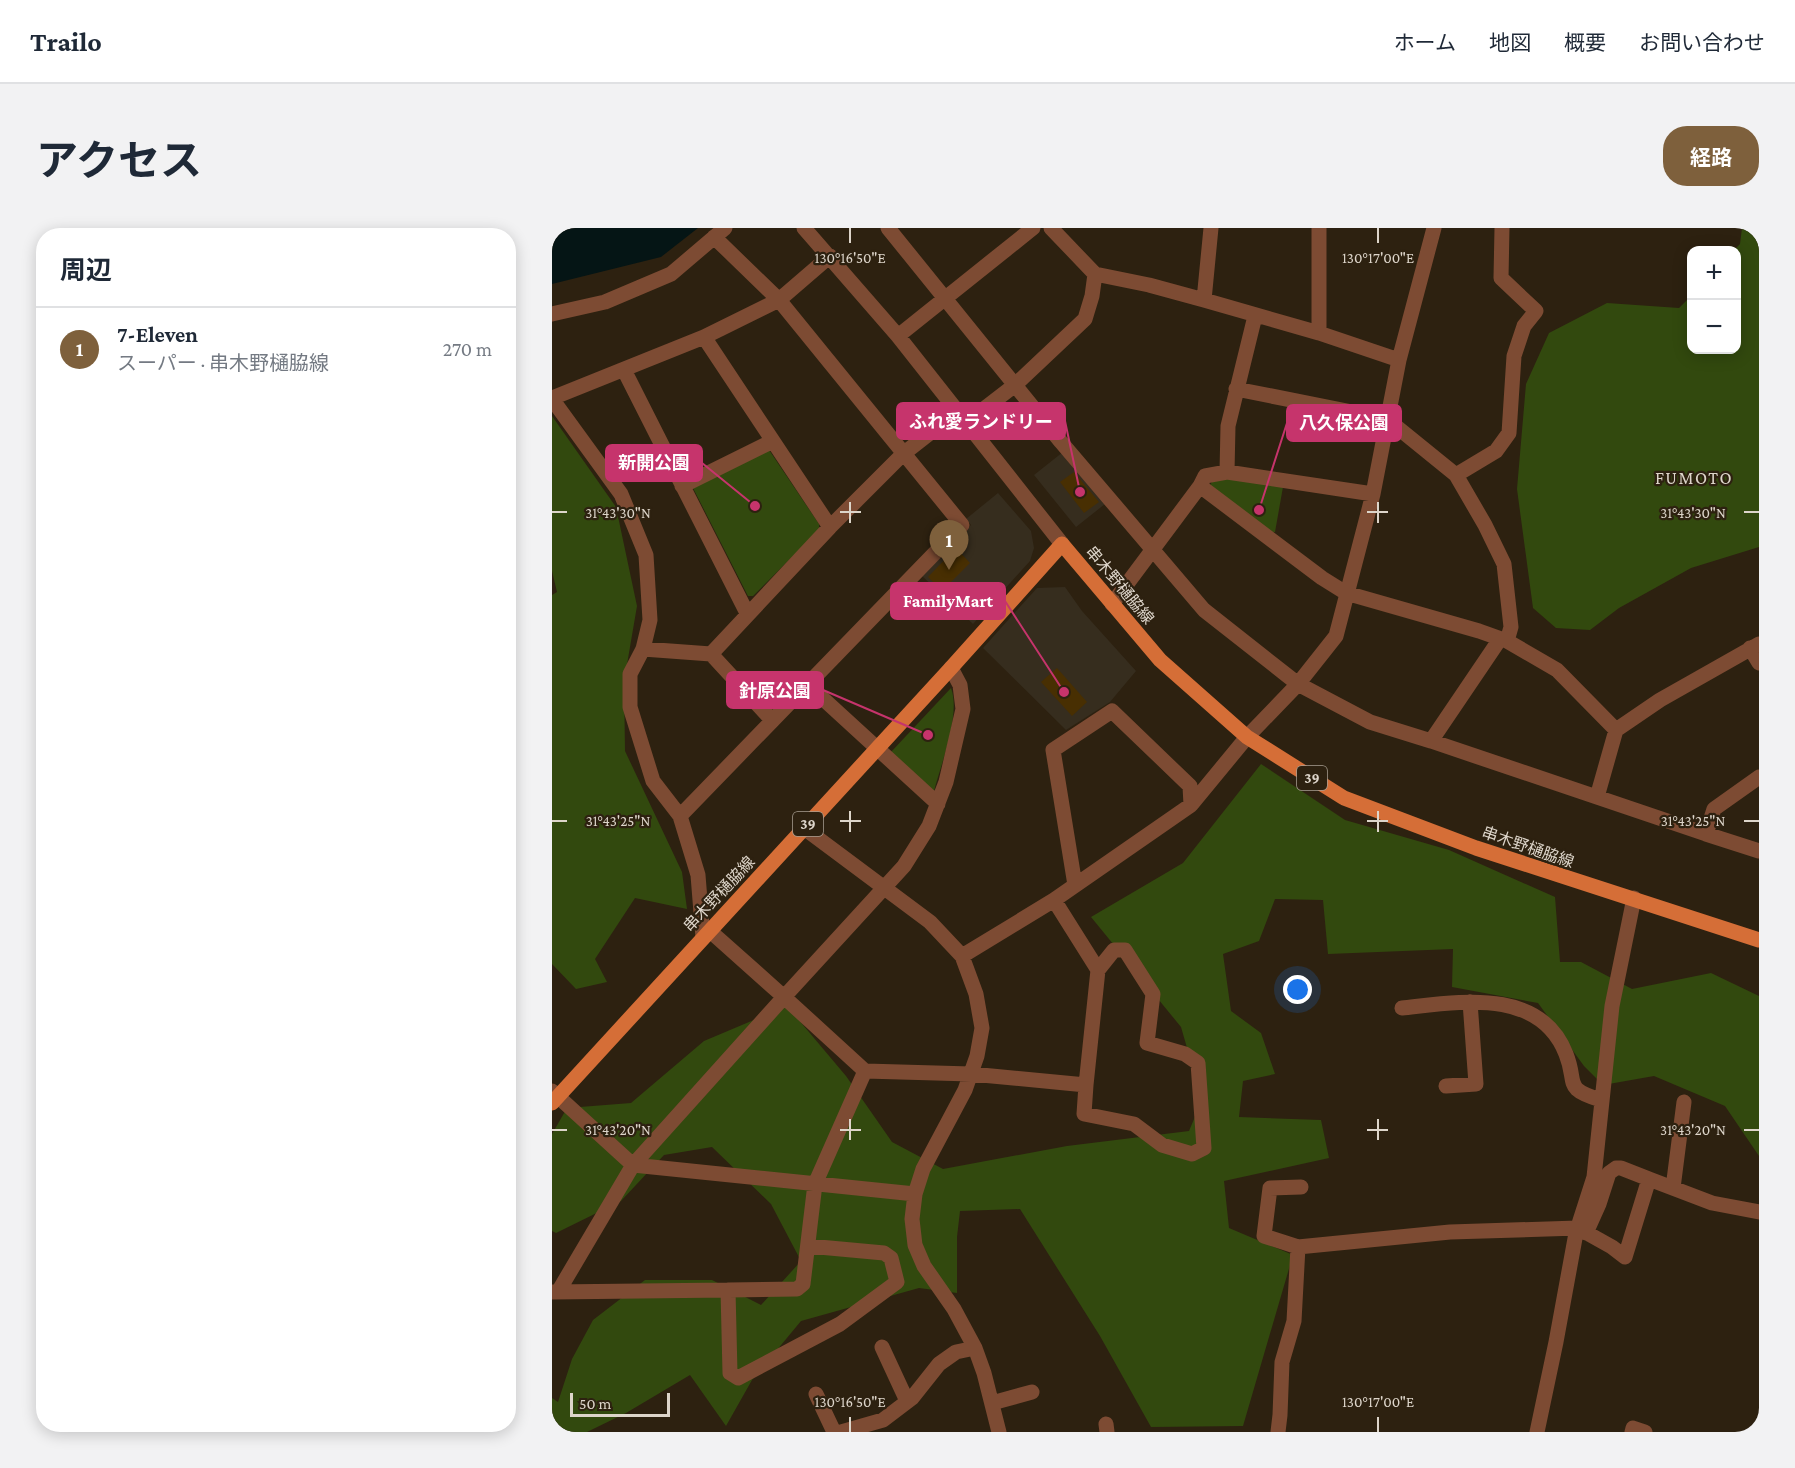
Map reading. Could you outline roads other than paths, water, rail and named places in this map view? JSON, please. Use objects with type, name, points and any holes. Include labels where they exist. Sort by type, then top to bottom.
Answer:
[{"type":"main road","name":"串木野樋脇線","points":[[554,1096],[878,749],[1062,544],[1160,660],[1247,737],[1344,798],[1476,848],[1572,881],[1634,898],[1759,940]]},
{"type":"street","points":[[804,228],[898,336],[1062,544]]},
{"type":"street","points":[[888,228],[1015,385],[1204,610],[1298,684],[1370,722],[1759,851]]},
{"type":"street","points":[[898,336],[1033,228]]},
{"type":"street","points":[[1051,228],[1095,274],[1149,285],[1204,300],[1319,333],[1399,360]]},
{"type":"street","points":[[1204,300],[1211,228]]},
{"type":"street","points":[[1319,228],[1319,333]]},
{"type":"street","points":[[962,956],[1054,900],[1191,805],[1247,737],[1298,684],[1336,636],[1373,494],[1399,360],[1434,228]]},
{"type":"street","points":[[1456,475],[1496,451],[1509,433],[1514,356],[1524,326],[1536,311],[1501,278],[1502,228]]},
{"type":"street","points":[[552,314],[605,302],[671,274],[719,232],[779,300],[962,525],[680,816]]},
{"type":"street","points":[[830,256],[779,300],[704,337],[552,398],[621,494],[646,555],[650,620],[643,649],[630,674],[630,707],[653,781],[680,816],[698,875],[706,934],[784,997],[865,1071],[971,1074],[1086,1085]]},
{"type":"street","points":[[711,654],[747,613],[903,454],[1015,385],[1085,319],[1092,296],[1095,274]]},
{"type":"street","points":[[1227,471],[1228,426],[1255,316]]},
{"type":"street","points":[[704,337],[830,527]]},
{"type":"street","points":[[624,369],[747,613]]},
{"type":"street","points":[[1236,389],[1387,419],[1456,475],[1485,525],[1504,564],[1511,627],[1431,741]]},
{"type":"street","points":[[682,486],[773,441]]},
{"type":"street","points":[[1112,604],[1200,486],[1205,476],[1227,471],[1373,494]]},
{"type":"street","points":[[1200,486],[1322,578],[1346,593],[1479,631],[1503,640],[1557,670],[1616,730]]},
{"type":"street","points":[[1597,797],[1616,730],[1660,700],[1755,646],[1759,663]]},
{"type":"street","points":[[643,649],[711,654],[772,720]]},
{"type":"street","points":[[555,1292],[633,1165],[904,866],[915,849],[929,826],[946,782],[963,709],[960,685],[951,668]]},
{"type":"street","points":[[807,684],[938,804]]},
{"type":"street","points":[[1075,885],[1053,750],[1112,711],[1190,786],[1191,805]]},
{"type":"street","points":[[1706,834],[1714,809],[1759,777]]},
{"type":"street","points":[[804,828],[885,886],[930,922],[962,956],[976,994],[982,1028],[971,1074],[923,1169],[915,1194],[912,1219],[915,1245],[924,1266],[954,1309],[975,1348],[999,1432]]},
{"type":"street","points":[[1542,1431],[1557,1342],[1593,1177],[1612,1006],[1634,898]]},
{"type":"street","points":[[1054,900],[1098,970]]},
{"type":"street","points":[[1114,950],[1125,950],[1153,994],[1147,1043],[1185,1054],[1198,1063],[1204,1148],[1192,1154],[1162,1145],[1134,1124],[1084,1114],[1086,1085],[1098,970],[1114,950]]},
{"type":"street","points":[[1402,1008],[1470,1002],[1504,1005],[1525,1010],[1544,1021],[1558,1036],[1567,1056],[1571,1080],[1580,1094],[1601,1100]]},
{"type":"street","points":[[1446,1086],[1483,1084],[1470,1002]]},
{"type":"street","points":[[555,1292],[797,1289],[803,1284],[815,1184],[865,1071]]},
{"type":"street","points":[[554,1096],[633,1165],[915,1194]]},
{"type":"street","points":[[1674,1188],[1684,1102]]},
{"type":"street","points":[[1582,1230],[1599,1204],[1609,1173],[1616,1168],[1712,1203],[1759,1212]]},
{"type":"street","points":[[1301,1187],[1270,1188],[1264,1236],[1298,1247],[1450,1232],[1582,1230],[1625,1257],[1649,1179]]},
{"type":"street","points":[[728,1290],[730,1373],[738,1378],[840,1324],[897,1282],[891,1258],[884,1253],[808,1246]]},
{"type":"street","points":[[1278,1432],[1282,1362],[1294,1321],[1298,1247]]},
{"type":"street","points":[[882,1347],[907,1401]]},
{"type":"street","points":[[841,1432],[883,1420],[907,1401],[939,1364],[956,1352],[975,1348]]},
{"type":"street","points":[[992,1403],[1032,1392]]},
{"type":"street","points":[[816,1394],[834,1432]]},
{"type":"street","points":[[1632,1432],[1633,1428],[1645,1432]]},
{"type":"place","name":"ふれ愛ランドリー","points":[[1080,492]]},
{"type":"place","name":"新開公園","points":[[755,506]]},
{"type":"place","name":"八久保公園","points":[[1259,510]]},
{"type":"place","name":"7-Eleven","points":[[949,570]]},
{"type":"place","name":"FamilyMart","points":[[1064,692]]},
{"type":"place","name":"針原公園","points":[[928,735]]},
{"type":"district","name":"FUMOTO","points":[[1694,478]]}]
